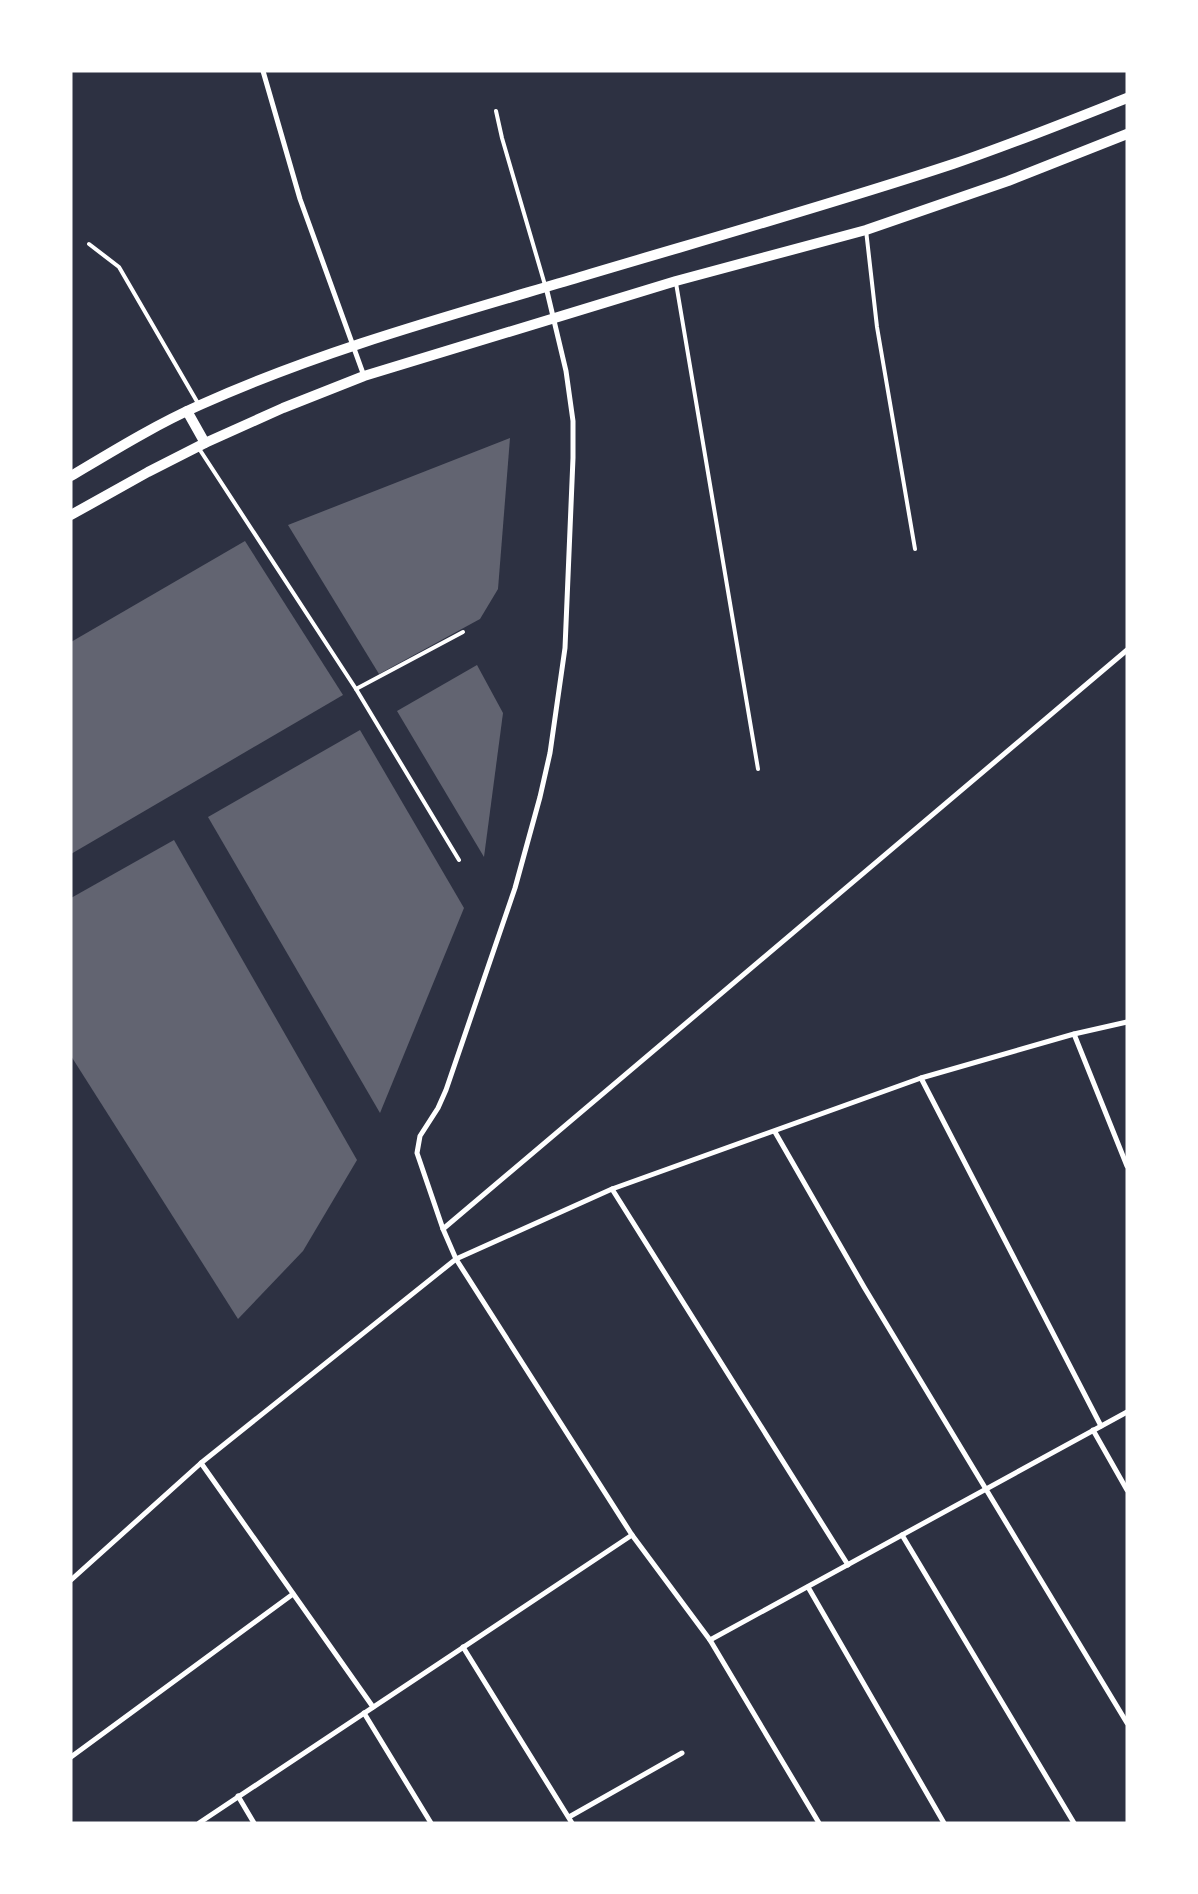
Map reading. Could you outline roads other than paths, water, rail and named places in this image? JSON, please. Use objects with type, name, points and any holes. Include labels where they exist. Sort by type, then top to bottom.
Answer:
[{"type":"main road","points":[[71,476],[134,438],[188,410],[252,383],[353,345],[860,194],[1048,130],[1127,98]]},
{"type":"main road","points":[[71,515],[201,445],[283,408],[364,376],[676,281],[866,230],[1008,181],[1127,134]]},
{"type":"main road","points":[[188,410],[201,445]]},
{"type":"street","points":[[263,71],[300,199],[364,376]]},
{"type":"street","points":[[546,287],[566,371],[572,421],[573,458],[565,648],[550,753],[515,888],[446,1090],[438,1108],[420,1136],[417,1145],[419,1163],[456,1259],[632,1534],[710,1640],[819,1823]]},
{"type":"street","points":[[443,1229],[1127,650]]},
{"type":"street","points":[[71,1580],[200,1463],[456,1259],[612,1189],[921,1078],[1074,1034],[1127,1022]]},
{"type":"street","points":[[1074,1034],[1127,1166]]},
{"type":"street","points":[[921,1078],[1101,1426]]},
{"type":"street","points":[[775,1132],[869,1296],[1127,1722]]},
{"type":"street","points":[[612,1189],[848,1565]]},
{"type":"street","points":[[710,1640],[1127,1412]]},
{"type":"street","points":[[1093,1430],[1127,1490]]},
{"type":"street","points":[[200,1463],[373,1707]]},
{"type":"street","points":[[199,1823],[632,1534]]},
{"type":"street","points":[[902,1535],[1074,1823]]},
{"type":"street","points":[[808,1587],[944,1823]]},
{"type":"street","points":[[71,1757],[293,1594]]},
{"type":"street","points":[[463,1647],[571,1820],[682,1753]]},
{"type":"street","points":[[364,1713],[431,1823]]},
{"type":"street","points":[[238,1796],[254,1823]]},
{"type":"lane","points":[[496,111],[502,138],[546,287]]},
{"type":"lane","points":[[866,230],[877,327],[915,549]]},
{"type":"lane","points":[[89,244],[119,267],[199,405]]},
{"type":"lane","points":[[676,281],[758,769]]},
{"type":"lane","points":[[201,445],[356,689],[459,860]]},
{"type":"lane","points":[[356,689],[463,632]]}]
